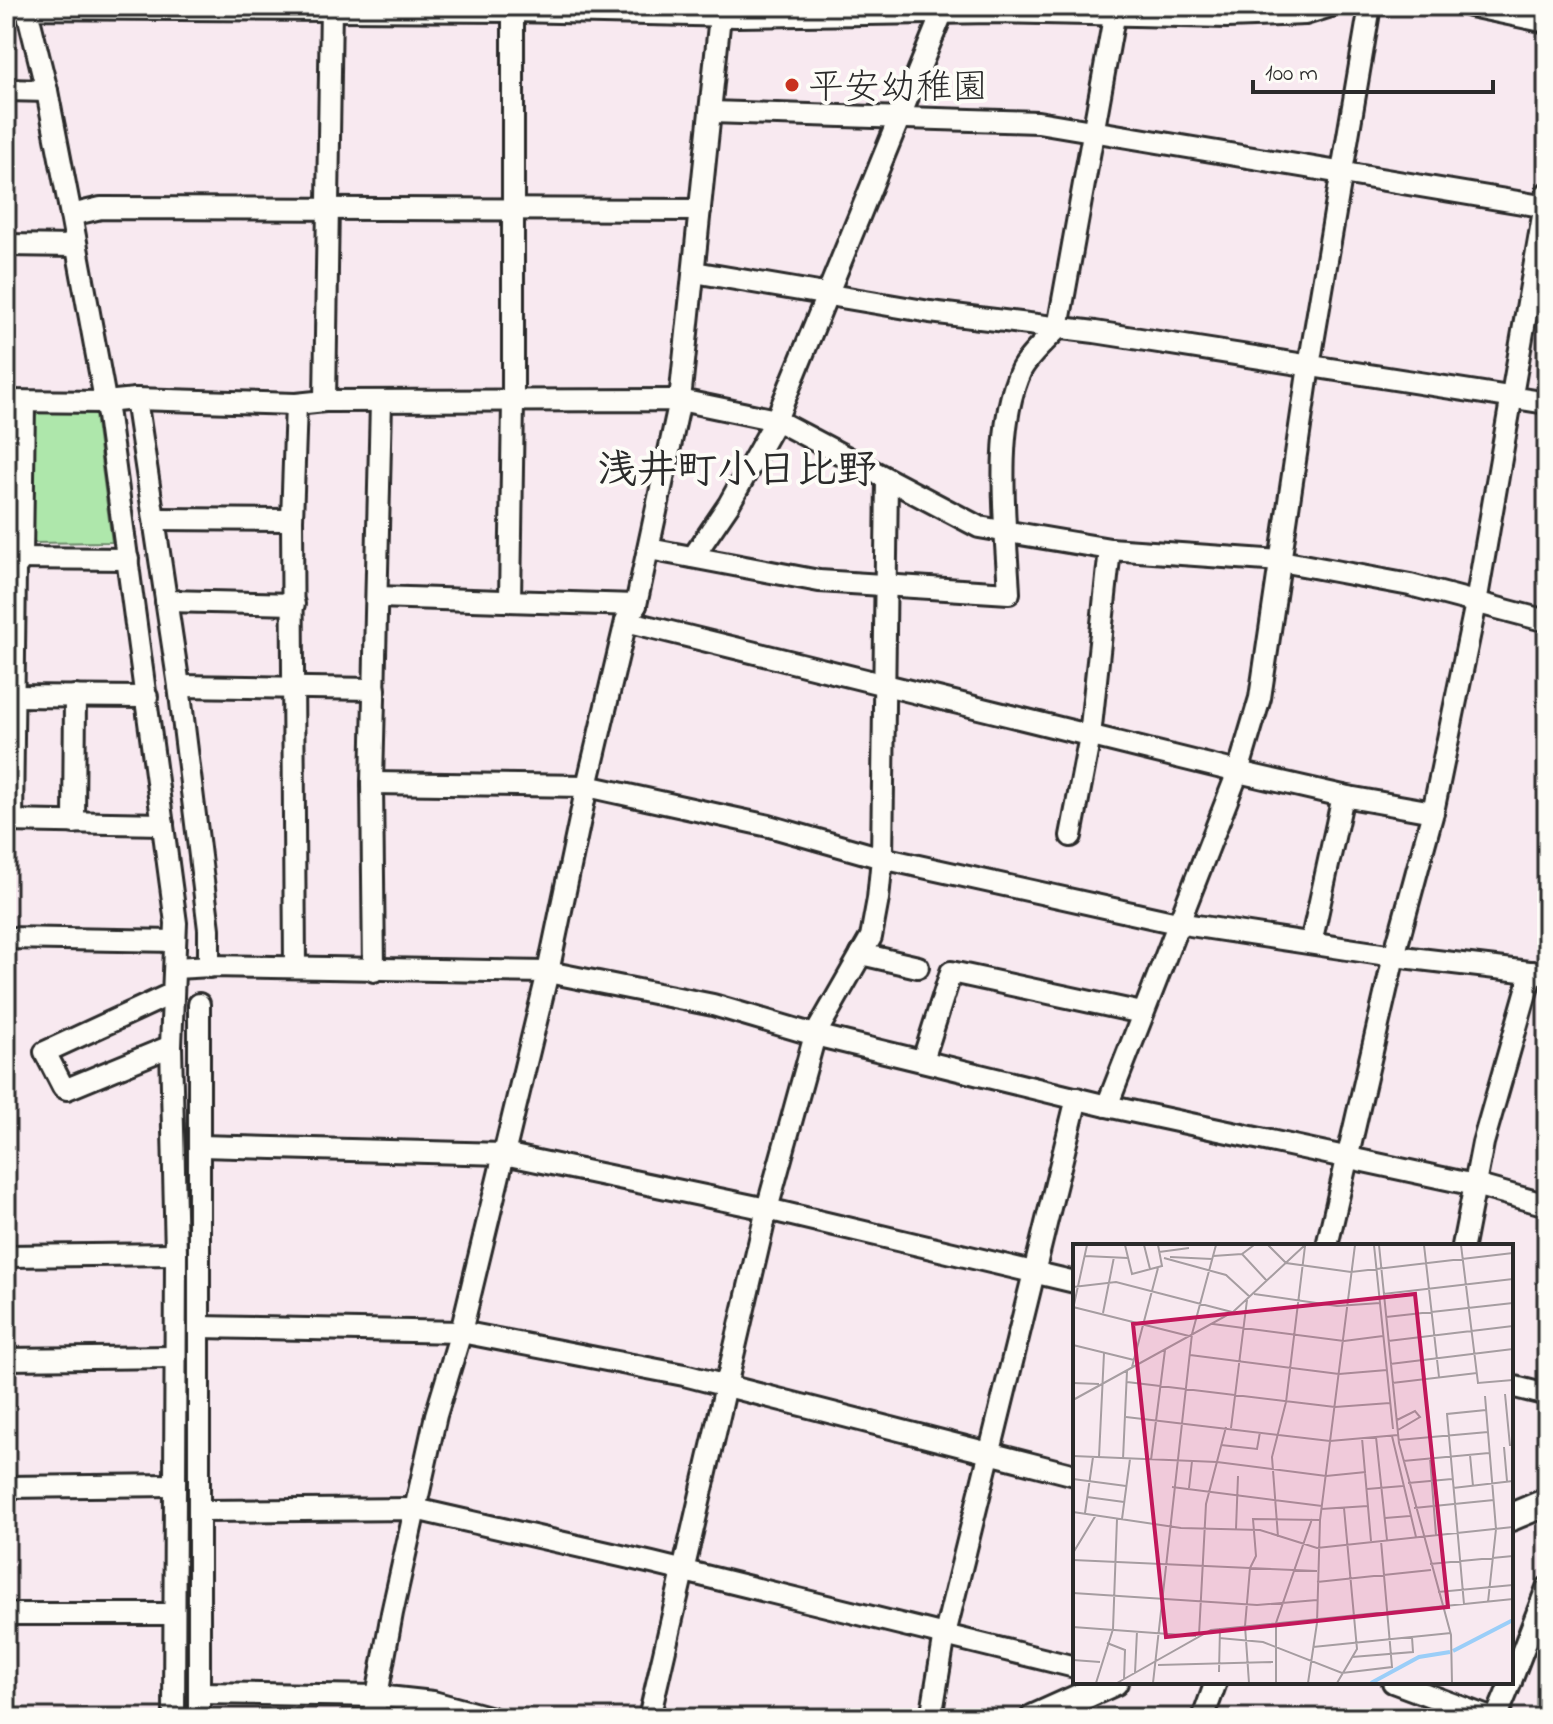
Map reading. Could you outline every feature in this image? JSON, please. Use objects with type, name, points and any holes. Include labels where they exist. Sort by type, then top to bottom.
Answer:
[{"type":"main road","points":[[1513,1516],[1547,1502]]},
{"type":"main road","points":[[1034,1718],[1110,1684]]},
{"type":"street","points":[[174,1718],[176,1254],[171,1046],[176,923],[105,402],[47,91],[19,7],[721,11],[944,9],[1305,14],[1331,6]]},
{"type":"street","points":[[1107,1106],[1238,772],[1260,698],[1309,366],[1370,6]]},
{"type":"street","points":[[1470,6],[1547,22]]},
{"type":"street","points":[[510,600],[513,8]]},
{"type":"street","points":[[325,401],[331,9]]},
{"type":"street","points":[[693,557],[729,504],[776,420],[830,295],[944,9]]},
{"type":"street","points":[[649,549],[819,581],[1009,593],[1004,486],[1006,432],[1014,388],[1023,366],[1058,328],[1116,10]]},
{"type":"street","points":[[373,1718],[392,1613],[436,1415],[461,1332],[548,972],[587,786],[649,549],[680,400],[721,11]]},
{"type":"street","points":[[6,90],[47,91]]},
{"type":"street","points":[[711,112],[1038,122],[1546,202],[1476,603],[1433,812],[1394,956],[1328,1244]]},
{"type":"street","points":[[71,215],[101,208],[700,210]]},
{"type":"street","points":[[6,245],[76,246]]},
{"type":"street","points":[[694,272],[930,312],[1058,328],[1547,403]]},
{"type":"street","points":[[136,399],[179,686],[209,929],[209,967]]},
{"type":"street","points":[[163,824],[9,822],[15,402],[136,399],[296,404],[325,401],[680,400],[776,420],[979,527],[1110,549],[1281,561],[1410,585],[1547,621]]},
{"type":"street","points":[[374,971],[372,783],[381,402]]},
{"type":"street","points":[[295,967],[292,520],[296,404]]},
{"type":"street","points":[[649,1718],[767,1209],[815,1035],[871,937],[882,858],[887,480]]},
{"type":"street","points":[[155,519],[292,520]]},
{"type":"street","points":[[1071,836],[1090,736],[1110,549]]},
{"type":"street","points":[[14,558],[128,559]]},
{"type":"street","points":[[377,597],[510,600],[631,613],[884,684],[1090,736],[1343,796],[1433,812]]},
{"type":"street","points":[[166,601],[294,604]]},
{"type":"street","points":[[179,686],[375,689]]},
{"type":"street","points":[[10,696],[147,697]]},
{"type":"street","points":[[74,823],[75,696]]},
{"type":"street","points":[[372,783],[587,786],[769,826],[882,858],[1177,923],[1394,956],[1539,973],[1483,1143],[1463,1244]]},
{"type":"street","points":[[1311,943],[1343,796]]},
{"type":"street","points":[[6,938],[175,941]]},
{"type":"street","points":[[861,954],[918,967]]},
{"type":"street","points":[[175,968],[548,972],[713,1005],[815,1035],[1107,1106],[1475,1185],[1547,1205]]},
{"type":"street","points":[[923,1060],[951,972],[1142,1013]]},
{"type":"street","points":[[171,1046],[67,1089],[63,1087],[45,1052],[173,993]]},
{"type":"street","points":[[199,1004],[199,1718]]},
{"type":"street","points":[[931,1718],[945,1634],[1077,1098]]},
{"type":"street","points":[[200,1146],[504,1154],[767,1209],[1073,1282]]},
{"type":"street","points":[[6,1256],[176,1254]]},
{"type":"street","points":[[200,1327],[461,1332],[684,1375],[1073,1474]]},
{"type":"street","points":[[6,1359],[175,1357]]},
{"type":"street","points":[[1513,1386],[1547,1395]]},
{"type":"street","points":[[6,1487],[174,1485]]},
{"type":"street","points":[[200,1511],[415,1509],[682,1570],[1073,1666]]},
{"type":"street","points":[[1513,1676],[1547,1588]]},
{"type":"street","points":[[6,1614],[173,1614]]},
{"type":"street","points":[[1203,1718],[1215,1684]]},
{"type":"street","points":[[1398,1684],[1490,1718]]},
{"type":"street","points":[[1496,1718],[1510,1684]]},
{"type":"street","points":[[200,1693],[378,1696],[433,1702],[492,1718]]},
{"type":"green space","points":[[94,407],[112,542],[30,543],[32,409]]},
{"type":"place","name":"平安幼稚園","points":[[792,85]]},
{"type":"district","name":"浅井町小日比野","points":[[737,468]]}]
